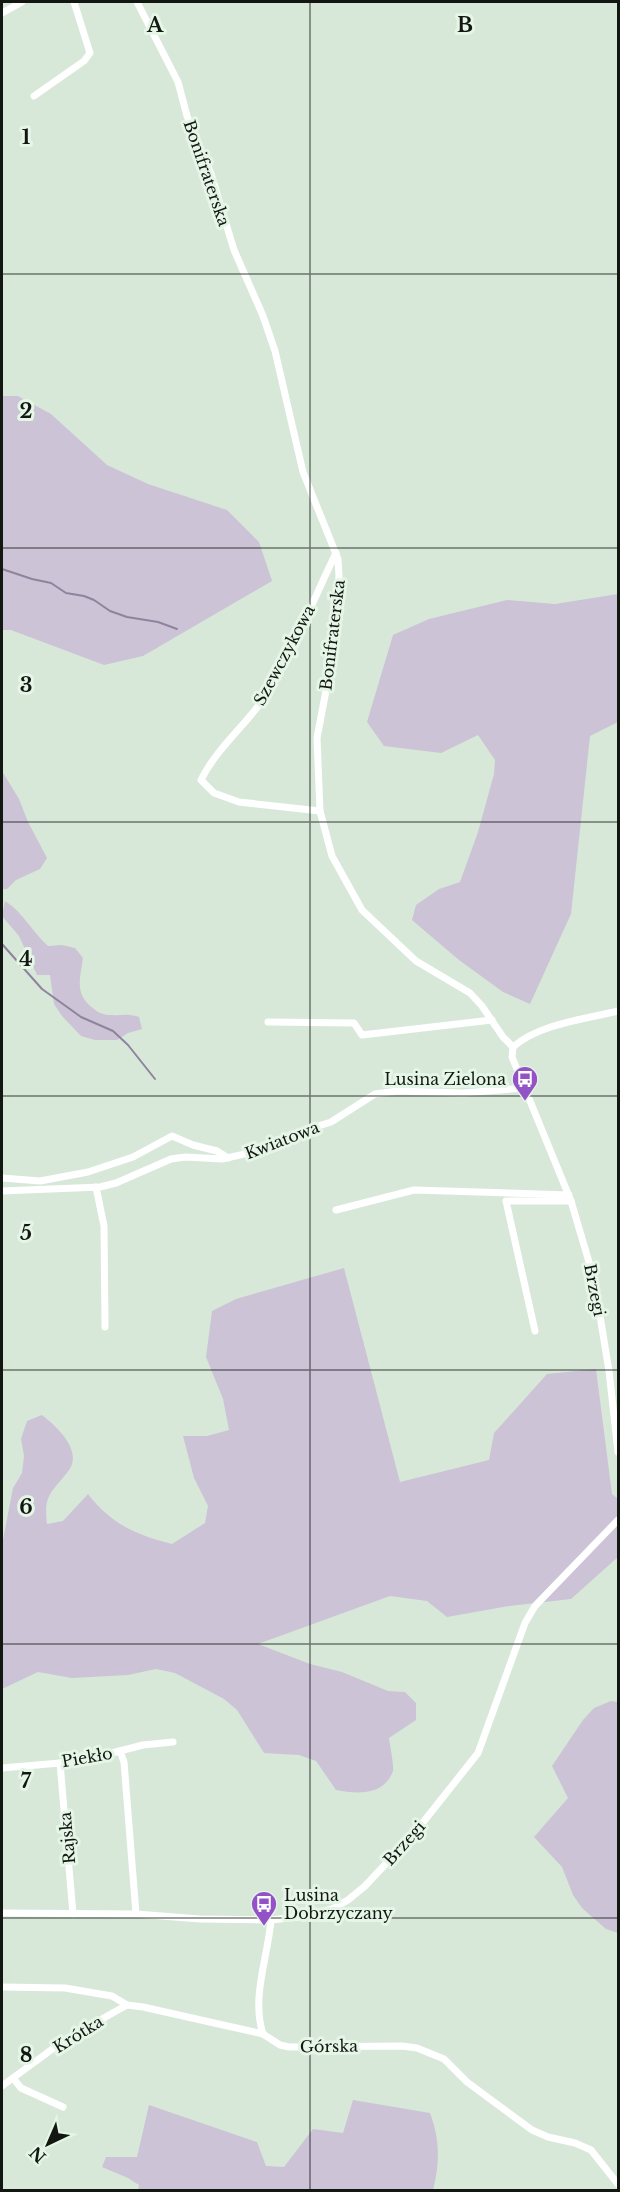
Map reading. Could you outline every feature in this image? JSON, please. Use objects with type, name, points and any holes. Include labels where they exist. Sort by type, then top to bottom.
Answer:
[{"type":"street","points":[[2,13],[22,2]]},
{"type":"street","points":[[34,96],[84,62],[90,53],[74,2]]},
{"type":"street","name":"Bonifraterska","points":[[137,2],[178,82],[187,116],[211,174],[234,250],[269,334],[284,386],[303,472],[338,560],[336,627],[317,738],[320,811],[332,856],[362,910],[416,961],[470,993],[513,1047]]},
{"type":"street","name":"Szewczykowa","points":[[320,811],[240,802],[214,793],[201,780],[220,751],[250,719],[266,694],[282,666],[336,553]]},
{"type":"street","points":[[513,1047],[523,1038],[537,1031],[618,1011]]},
{"type":"street","points":[[268,1022],[354,1023],[362,1035],[492,1020]]},
{"type":"street","name":"Brzegi","points":[[513,1047],[512,1057],[570,1198],[594,1279],[609,1371],[618,1452]]},
{"type":"street","name":"Kwiatowa","points":[[2,1191],[96,1187],[116,1183],[171,1159],[228,1158],[263,1150],[288,1136],[331,1122],[375,1094],[398,1091],[463,1093],[524,1088]]},
{"type":"street","points":[[2,1178],[40,1181],[88,1172],[133,1157],[172,1136],[193,1145],[217,1151],[228,1158]]},
{"type":"street","points":[[96,1187],[105,1226],[105,1327]]},
{"type":"street","points":[[336,1210],[414,1190],[570,1198]]},
{"type":"street","points":[[535,1331],[506,1201],[570,1198]]},
{"type":"street","name":"Brzegi","points":[[2,1913],[136,1914],[200,1919],[271,1920],[307,1916],[334,1908],[348,1900],[365,1886],[413,1835],[477,1753],[525,1623],[534,1606],[618,1520]]},
{"type":"street","name":"Piekło","points":[[2,1768],[60,1763],[143,1745],[172,1742]]},
{"type":"street","points":[[120,1751],[124,1762],[136,1914]]},
{"type":"street","name":"Rajska","points":[[60,1763],[73,1914]]},
{"type":"street","points":[[263,2034],[260,2025],[262,1971],[271,1920]]},
{"type":"street","name":"Górska","points":[[2,1987],[65,1988],[112,1996],[127,2005],[263,2034],[280,2045],[289,2047],[402,2046],[417,2048],[444,2059],[467,2082],[525,2126],[591,2150],[613,2174],[618,2184]]},
{"type":"street","name":"Krótka","points":[[2,2086],[66,2039],[127,2005]]},
{"type":"street","points":[[13,2078],[21,2088],[63,2107]]},
{"type":"shaded area","points":[[2,396],[18,396],[51,414],[107,465],[148,484],[227,510],[259,542],[272,581],[143,656],[104,665],[11,630],[2,630]]},
{"type":"shaded area","points":[[618,594],[618,722],[590,736],[571,914],[530,1004],[503,992],[459,960],[412,920],[416,905],[439,889],[460,882],[478,832],[494,774],[495,760],[478,735],[441,753],[384,746],[367,722],[393,635],[429,619],[507,600],[555,604]]},
{"type":"shaded area","points":[[2,771],[19,799],[47,858],[40,869],[16,880],[7,889],[2,889]]},
{"type":"shaded area","points":[[5,901],[48,946],[62,945],[75,948],[83,958],[80,986],[83,998],[88,1003],[104,1014],[139,1017],[142,1029],[128,1033],[117,1040],[95,1040],[81,1036],[54,1004],[50,975],[37,975],[19,936],[2,916]]},
{"type":"shaded area","points":[[344,1268],[400,1482],[489,1460],[494,1433],[547,1374],[596,1369],[612,1494],[618,1499],[618,1557],[571,1599],[509,1606],[447,1617],[427,1601],[390,1596],[258,1644],[310,1664],[342,1672],[388,1691],[405,1692],[416,1703],[416,1720],[389,1738],[393,1771],[389,1779],[377,1789],[369,1791],[336,1790],[316,1761],[299,1755],[264,1753],[237,1710],[224,1699],[175,1673],[156,1669],[128,1675],[72,1678],[38,1672],[2,1689],[2,1545],[13,1488],[22,1473],[24,1456],[21,1439],[27,1421],[42,1415],[66,1439],[73,1455],[69,1470],[48,1499],[47,1524],[63,1521],[88,1494],[106,1513],[125,1527],[147,1537],[172,1544],[205,1523],[208,1506],[194,1478],[183,1436],[207,1436],[229,1430],[223,1399],[206,1357],[212,1311],[236,1299]]},
{"type":"shaded area","points":[[611,1701],[618,1702],[618,1933],[606,1929],[582,1908],[573,1895],[562,1867],[534,1837],[568,1798],[552,1766],[583,1720],[594,1708]]},
{"type":"shaded area","points":[[353,2100],[430,2113],[436,2133],[438,2152],[433,2190],[138,2190],[139,2185],[102,2167],[106,2157],[137,2157],[149,2105],[257,2142],[266,2166],[284,2167],[313,2129],[343,2133]]},
{"type":"waterway","points":[[2,569],[51,583],[66,593],[84,596],[110,611],[127,617],[158,622],[177,629]]},
{"type":"waterway","points":[[2,944],[42,989],[81,1017],[113,1031],[128,1045],[155,1079]]},
{"type":"place","name":"Lusina Zielona","points":[[525,1102]]},
{"type":"place","name":"Lusina Dobrzyczany","points":[[264,1927]]}]
